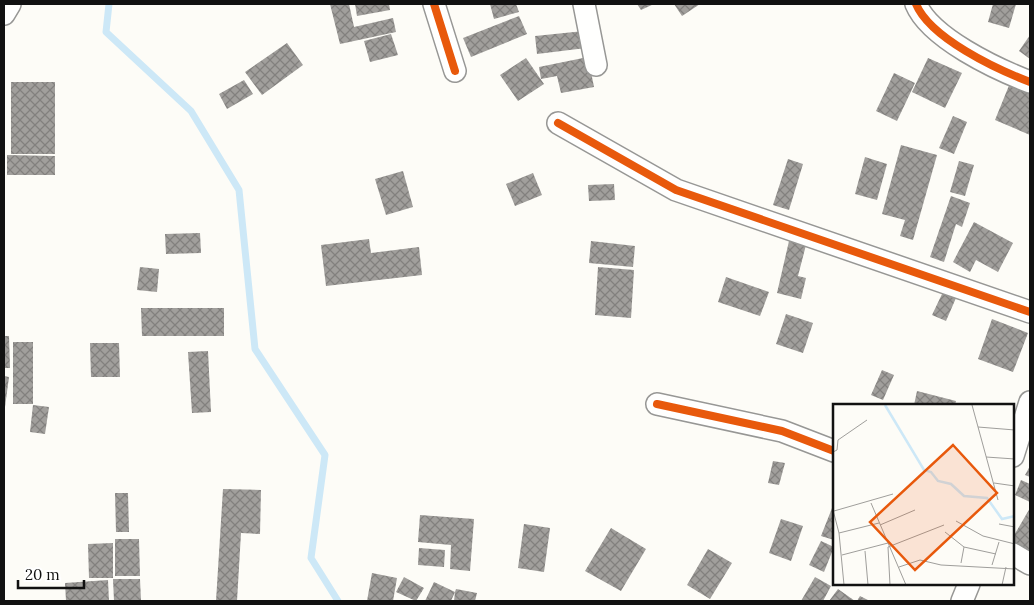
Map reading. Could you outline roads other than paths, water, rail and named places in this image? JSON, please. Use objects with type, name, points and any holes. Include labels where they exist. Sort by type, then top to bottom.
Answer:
[{"type":"street","points":[[4,14],[10,4]]},
{"type":"street","points":[[434,4],[455,71]]},
{"type":"street","points":[[584,4],[596,65]]},
{"type":"street","points":[[916,4],[938,32],[998,70],[1030,82]]},
{"type":"street","points":[[558,123],[676,190],[1030,312]]},
{"type":"street","points":[[1014,453],[1030,402]]},
{"type":"street","points":[[657,404],[782,431],[833,451]]},
{"type":"street","points":[[1014,555],[1030,564]]},
{"type":"street","points":[[962,601],[969,585]]},
{"type":"waterway","points":[[109,4],[106,32],[191,111],[239,190],[255,349],[325,455],[311,558],[338,601]]}]
